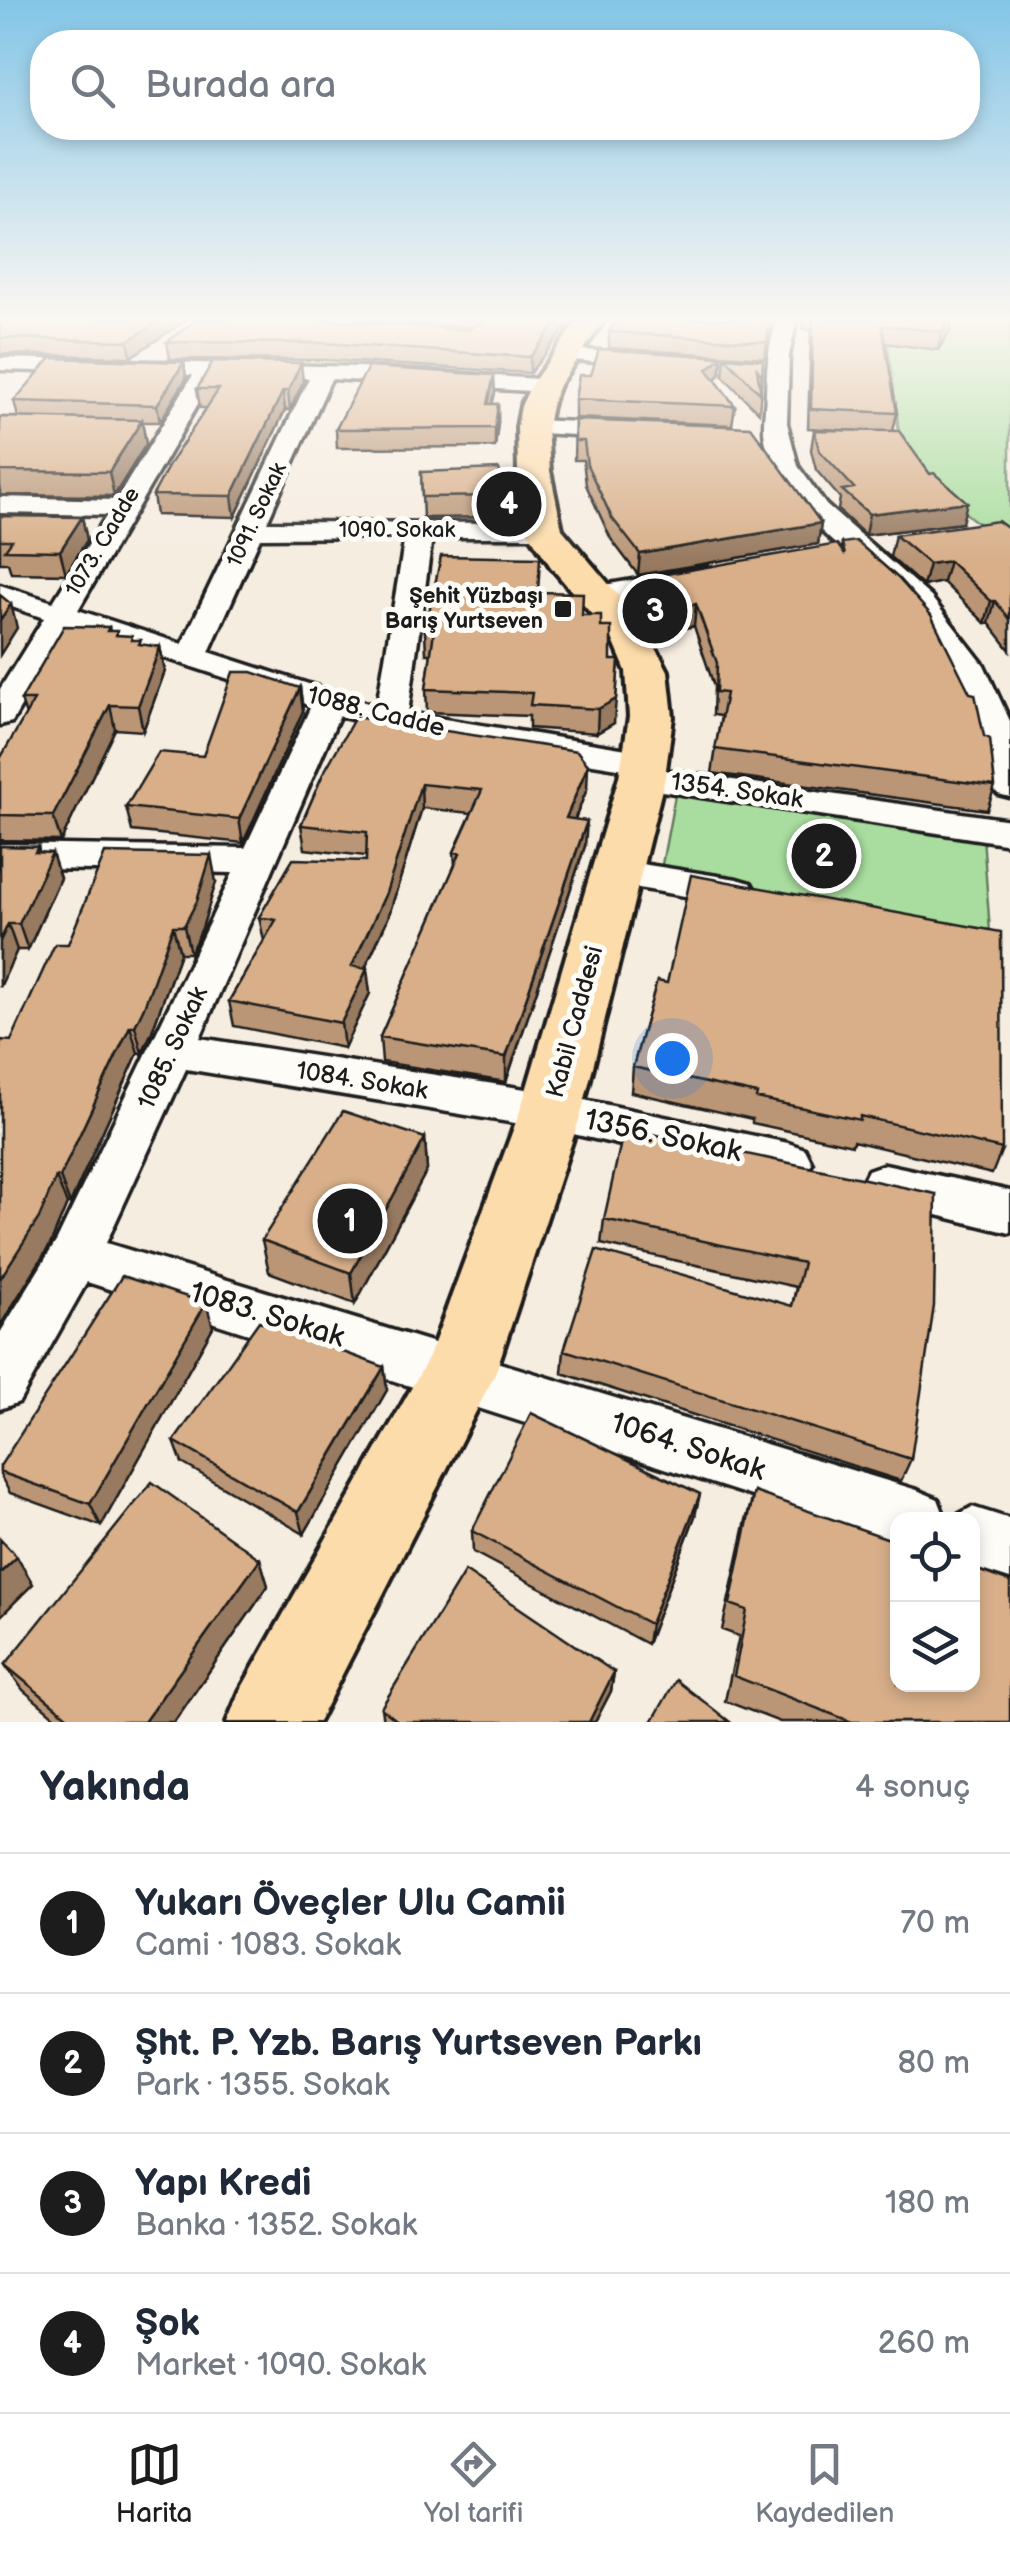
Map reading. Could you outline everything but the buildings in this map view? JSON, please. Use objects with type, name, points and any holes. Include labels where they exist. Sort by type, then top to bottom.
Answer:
[{"type":"main road","name":"Kabil Caddesi","points":[[275,1720],[459,1374],[550,1111],[643,770],[651,716],[647,671],[631,636],[564,559],[544,529],[534,471],[552,399]]},
{"type":"street","name":"1073. Cadde","points":[[5,698],[124,508],[159,433],[185,399]]},
{"type":"street","name":"1091. Sokak","points":[[192,658],[310,399]]},
{"type":"street","points":[[599,399],[645,432]]},
{"type":"street","points":[[771,399],[776,437],[788,473],[808,500],[922,604],[970,664],[1002,737],[1010,786]]},
{"type":"street","points":[[0,505],[124,508]]},
{"type":"street","name":"1090. Sokak","points":[[250,530],[544,529]]},
{"type":"street","points":[[391,720],[420,530]]},
{"type":"street","points":[[823,554],[900,543]]},
{"type":"street","points":[[598,595],[729,572]]},
{"type":"street","name":"1088. Cadde","points":[[0,594],[328,704],[643,770]]},
{"type":"street","name":"1085. Sokak","points":[[0,1383],[75,1256],[173,1050],[328,704]]},
{"type":"street","name":"1354. Sokak","points":[[643,770],[1010,832]]},
{"type":"street","points":[[0,856],[259,861]]},
{"type":"street","points":[[616,873],[774,898]]},
{"type":"street","name":"1084. Sokak","points":[[173,1050],[550,1111]]},
{"type":"street","name":"1356. Sokak","points":[[550,1111],[1010,1212]]},
{"type":"street","name":"1083. Sokak","points":[[75,1256],[459,1374]]},
{"type":"street","name":"1064. Sokak","points":[[459,1374],[892,1512]]},
{"type":"street","points":[[980,1540],[1010,1549]]},
{"type":"green space","points":[[895,399],[1010,399],[1010,548],[937,491],[900,440]]},
{"type":"green space","points":[[676,790],[983,836],[990,932],[660,875]]},
{"type":"place","name":"Şok","points":[[509,504]]},
{"type":"place","name":"Şehit Yüzbaşı Barış Yurtseven","points":[[563,609]]},
{"type":"place","name":"Yapı Kredi","points":[[655,611]]},
{"type":"place","name":"Şht. P. Yzb. Barış Yurtseven Parkı","points":[[824,856]]},
{"type":"place","name":"Yukarı Öveçler Ulu Camii","points":[[350,1221]]}]
